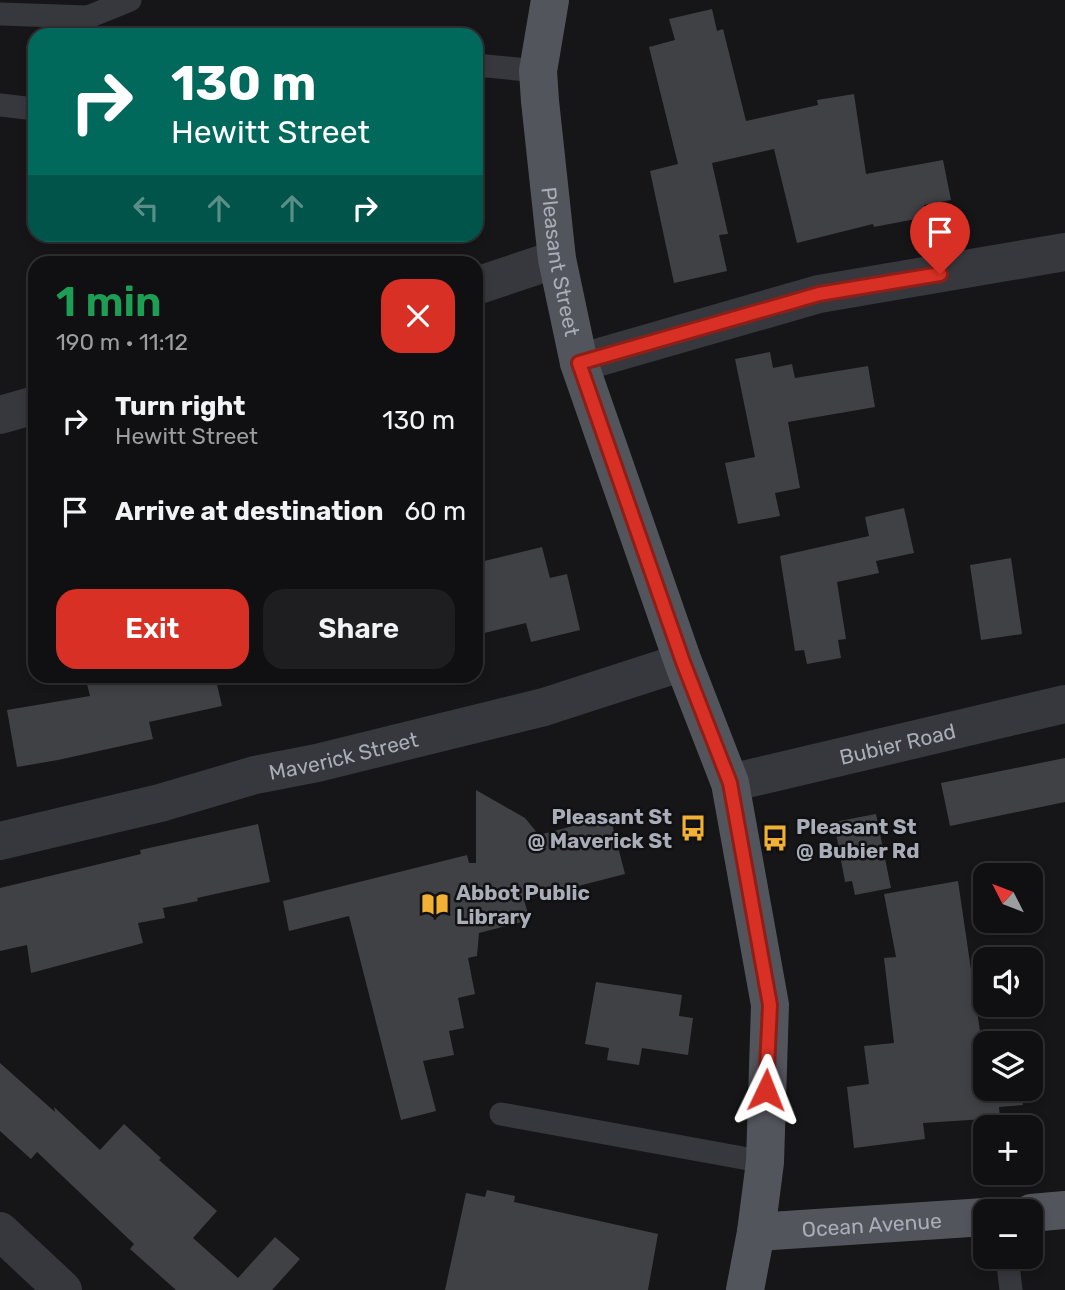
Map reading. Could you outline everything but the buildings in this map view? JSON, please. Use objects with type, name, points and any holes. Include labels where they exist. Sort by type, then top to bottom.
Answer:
[{"type":"main road","name":"Pleasant Street","points":[[550,0],[538,71],[542,126],[557,259],[579,363],[683,662],[730,783],[770,1005],[765,1162],[745,1290]]},
{"type":"main road","points":[[1043,1212],[1065,1210]]},
{"type":"main road","name":"Ocean Avenue","points":[[756,1232],[973,1218]]},
{"type":"street","points":[[579,363],[819,294],[1065,252]]},
{"type":"street","points":[[483,284],[557,259]]},
{"type":"street","points":[[0,415],[28,407]]},
{"type":"street","name":"Maverick Street","points":[[0,841],[160,803],[255,775],[317,763],[544,706],[683,662]]},
{"type":"street","name":"Bubier Road","points":[[730,783],[1065,704]]},
{"type":"street","points":[[0,1231],[63,1290]]},
{"type":"lane","points":[[74,28],[88,17],[130,0]]},
{"type":"lane","points":[[0,14],[88,17]]},
{"type":"lane","points":[[483,66],[538,71]]},
{"type":"lane","points":[[0,105],[28,108]]},
{"type":"lane","points":[[501,1114],[765,1162]]},
{"type":"lane","points":[[1009,1269],[1011,1290]]},
{"type":"place","name":"Pleasant St @ Maverick St","points":[[693,828]]},
{"type":"place","name":"Pleasant St @ Bubier Rd","points":[[775,838]]},
{"type":"place","name":"Abbot Public Library","points":[[435,904]]},
{"type":"route","points":[[766,1090],[770,1005],[730,783],[683,662],[579,363],[819,294],[940,274]]}]
